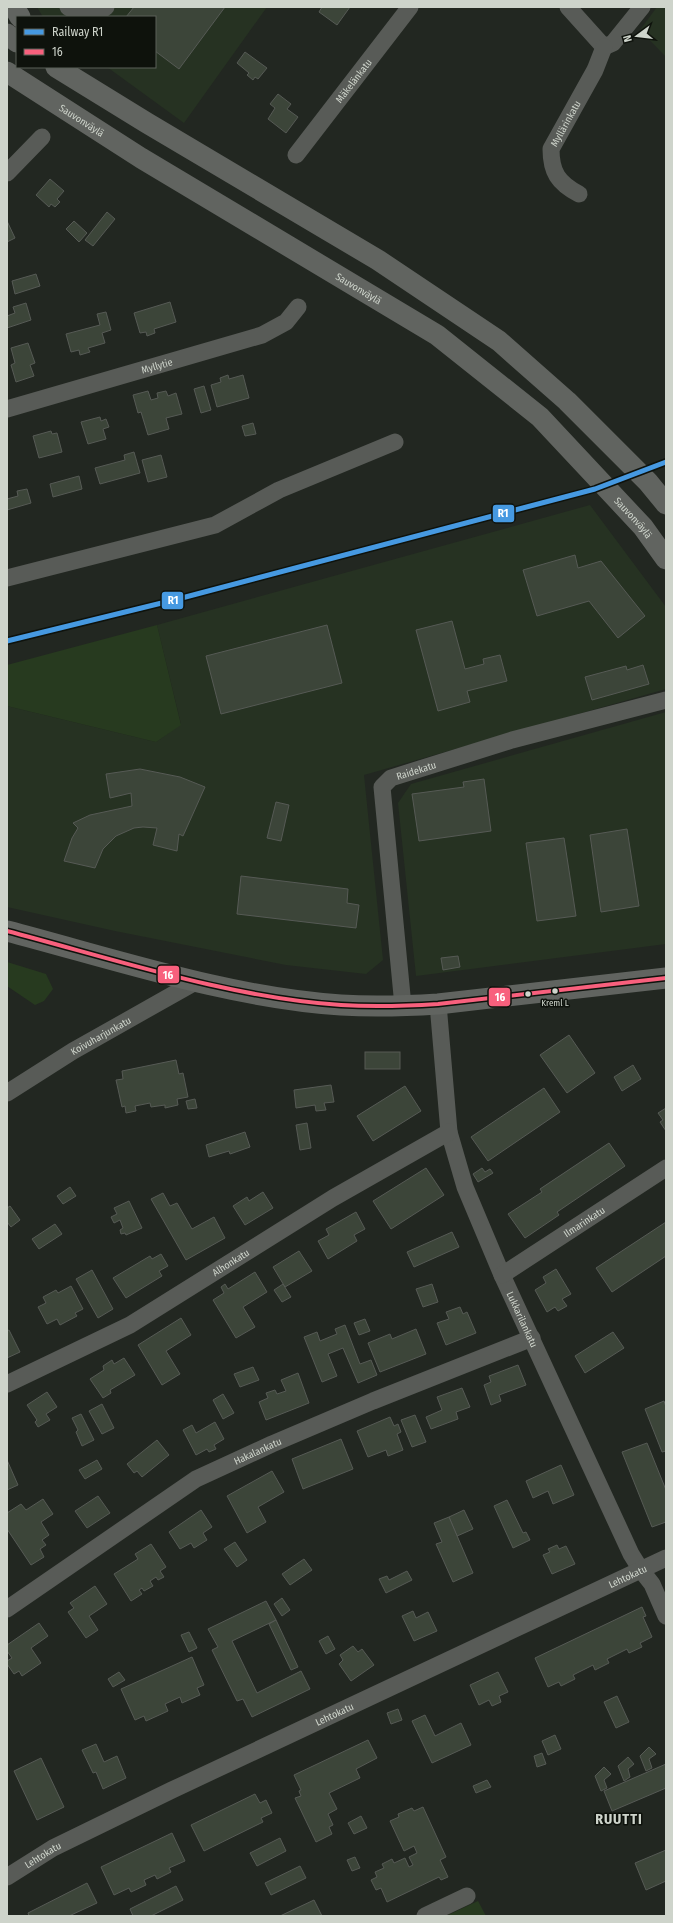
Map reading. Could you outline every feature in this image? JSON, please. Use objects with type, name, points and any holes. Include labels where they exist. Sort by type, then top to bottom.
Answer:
[{"type":"main road","points":[[14,7],[19,16]]},
{"type":"main road","points":[[7,34],[16,41]]},
{"type":"main road","points":[[59,68],[76,74],[147,124],[378,260],[499,341],[567,401],[648,482],[666,504]]},
{"type":"main road","name":"Sauvonväylä","points":[[7,72],[141,158],[418,323],[467,358],[540,418],[643,527],[666,559]]},
{"type":"main road","points":[[7,931],[197,981],[284,998],[340,1005],[403,1006],[438,1004],[619,985],[666,978]]},
{"type":"street","points":[[68,7],[80,15],[98,13],[106,7]]},
{"type":"street","name":"Mäkelänkatu","points":[[296,155],[410,7]]},
{"type":"street","points":[[568,7],[604,47],[613,43],[642,7]]},
{"type":"street","name":"Myllärinkatu","points":[[579,194],[565,187],[556,175],[551,163],[551,149],[595,70],[604,47]]},
{"type":"street","points":[[7,173],[42,137]]},
{"type":"street","name":"Myllytie","points":[[7,409],[262,335],[286,322],[298,307]]},
{"type":"street","points":[[7,578],[215,525],[279,490],[395,442]]},
{"type":"street","name":"Raidekatu","points":[[403,1006],[382,787],[391,778],[512,740],[666,700]]},
{"type":"street","name":"Koivuharjunkatu","points":[[7,1093],[73,1051],[197,981]]},
{"type":"street","name":"Lukkarilankatu","points":[[438,1004],[449,1132],[465,1187],[502,1275],[632,1554],[641,1570],[652,1584],[666,1616]]},
{"type":"street","name":"Alhonkatu","points":[[7,1384],[130,1325],[333,1198],[449,1132]]},
{"type":"street","name":"Ilmarinkatu","points":[[502,1275],[666,1168]]},
{"type":"street","name":"Hakalankatu","points":[[7,1609],[196,1479],[272,1444],[366,1404],[532,1338]]},
{"type":"street","name":"Lehtokatu","points":[[7,1877],[53,1848],[172,1790],[666,1558]]},
{"type":"street","points":[[425,1916],[467,1896]]},
{"type":"shaded area","points":[[37,7],[267,7],[184,123],[108,68],[156,68],[156,16],[42,16]]},
{"type":"shaded area","points":[[657,7],[666,7],[666,57],[640,30]]},
{"type":"shaded area","points":[[590,505],[666,607],[666,689],[364,775],[383,960],[366,974],[286,965],[115,931],[7,907],[7,706],[156,742],[181,724],[157,625]]},
{"type":"shaded area","points":[[157,625],[181,725],[156,742],[7,706],[7,665]]},
{"type":"shaded area","points":[[666,712],[666,944],[416,976],[398,803],[411,784]]},
{"type":"shaded area","points":[[7,962],[46,974],[53,989],[44,1001],[35,1005],[7,986]]},
{"type":"shaded area","points":[[478,1901],[486,1916],[446,1916]]},
{"type":"building","points":[[134,7],[225,7],[179,69],[156,52],[156,16],[127,16]]},
{"type":"building","points":[[322,7],[350,7],[337,25],[319,12]]},
{"type":"building","points":[[245,52],[267,68],[258,79],[255,77],[253,80],[247,75],[249,73],[237,63]]},
{"type":"building","points":[[278,94],[291,104],[287,109],[298,117],[286,133],[268,119],[275,108],[270,104]]},
{"type":"building","points":[[50,179],[64,191],[57,199],[60,202],[55,207],[51,204],[49,207],[36,195]]},
{"type":"building","points":[[107,212],[115,219],[93,246],[85,240]]},
{"type":"building","points":[[7,221],[15,238],[7,242]]},
{"type":"building","points":[[74,221],[87,233],[79,242],[66,229]]},
{"type":"building","points":[[36,274],[40,286],[15,294],[12,281]]},
{"type":"building","points":[[170,302],[176,322],[154,329],[155,333],[147,336],[146,332],[140,333],[134,313]]},
{"type":"building","points":[[26,303],[31,320],[7,328],[7,316],[15,313],[13,307]]},
{"type":"building","points":[[106,312],[111,330],[102,333],[105,343],[88,348],[90,352],[80,355],[79,350],[71,352],[66,334],[100,325],[97,314]]},
{"type":"building","points":[[28,343],[35,363],[30,365],[34,376],[16,382],[11,365],[15,363],[11,348]]},
{"type":"building","points":[[228,375],[229,379],[243,375],[249,398],[217,407],[211,385],[221,382],[220,378]]},
{"type":"building","points":[[204,386],[211,410],[201,413],[194,389]]},
{"type":"building","points":[[148,391],[151,400],[158,398],[157,393],[166,391],[168,396],[176,393],[182,414],[166,418],[169,429],[148,435],[141,412],[138,413],[133,395]]},
{"type":"building","points":[[100,417],[101,421],[106,419],[109,427],[103,429],[106,439],[88,444],[81,422]]},
{"type":"building","points":[[253,423],[256,434],[245,436],[242,426]]},
{"type":"building","points":[[51,431],[52,434],[57,433],[62,452],[39,458],[33,436]]},
{"type":"building","points":[[134,452],[140,473],[100,484],[95,468],[125,460],[124,455]]},
{"type":"building","points":[[161,455],[167,477],[148,482],[142,460]]},
{"type":"building","points":[[79,476],[82,489],[53,497],[50,484]]},
{"type":"building","points":[[27,489],[31,503],[7,510],[7,499],[18,496],[17,491]]},
{"type":"building","points":[[575,555],[578,568],[601,561],[645,616],[618,638],[589,601],[537,616],[523,570]]},
{"type":"building","points":[[452,621],[465,669],[484,664],[483,659],[500,655],[507,681],[467,691],[470,702],[438,711],[416,630]]},
{"type":"building","points":[[327,625],[342,683],[221,714],[206,656]]},
{"type":"building","points":[[643,665],[649,684],[592,700],[585,677],[626,666],[627,670]]},
{"type":"building","points":[[140,769],[180,777],[205,787],[183,836],[179,834],[177,851],[153,845],[157,828],[143,827],[134,828],[116,836],[103,849],[95,868],[64,861],[72,838],[78,828],[73,823],[90,815],[132,806],[131,793],[110,798],[106,774]]},
{"type":"building","points":[[484,779],[491,831],[419,841],[412,794],[464,787],[463,782]]},
{"type":"building","points":[[276,802],[289,805],[281,841],[267,838]]},
{"type":"building","points":[[627,829],[639,906],[601,912],[590,835]]},
{"type":"building","points":[[564,838],[576,916],[537,921],[526,843]]},
{"type":"building","points":[[241,876],[348,889],[347,903],[359,905],[356,928],[237,914]]},
{"type":"building","points":[[458,956],[460,967],[443,970],[441,958]]},
{"type":"building","points":[[569,1035],[595,1073],[567,1093],[540,1055]]},
{"type":"building","points":[[365,1052],[400,1052],[400,1069],[365,1069]]},
{"type":"building","points":[[176,1060],[179,1074],[183,1073],[188,1097],[177,1099],[178,1105],[165,1108],[165,1105],[151,1107],[150,1103],[135,1106],[136,1111],[126,1113],[125,1106],[122,1107],[116,1080],[123,1079],[122,1071]]},
{"type":"building","points":[[633,1065],[641,1079],[622,1091],[614,1077]]},
{"type":"building","points":[[331,1085],[334,1102],[324,1103],[326,1110],[316,1111],[315,1105],[296,1108],[294,1090]]},
{"type":"building","points":[[405,1086],[421,1111],[373,1141],[357,1116]]},
{"type":"building","points":[[544,1088],[560,1112],[488,1161],[471,1137]]},
{"type":"building","points":[[195,1099],[197,1108],[188,1109],[186,1101]]},
{"type":"building","points":[[666,1108],[666,1131],[660,1122],[663,1120],[658,1113]]},
{"type":"building","points":[[307,1123],[311,1148],[300,1150],[296,1125]]},
{"type":"building","points":[[245,1132],[250,1147],[230,1154],[229,1151],[209,1157],[206,1145]]},
{"type":"building","points":[[609,1143],[625,1166],[557,1212],[559,1215],[525,1238],[508,1214],[542,1192],[540,1189]]},
{"type":"building","points":[[426,1168],[444,1195],[391,1229],[373,1201]]},
{"type":"building","points":[[482,1168],[485,1172],[490,1169],[493,1173],[478,1182],[473,1174]]},
{"type":"building","points":[[70,1187],[76,1196],[63,1204],[57,1196]]},
{"type":"building","points":[[263,1192],[273,1208],[245,1225],[233,1206],[247,1197],[249,1201]]},
{"type":"building","points":[[163,1193],[170,1206],[177,1203],[192,1229],[214,1217],[225,1238],[186,1260],[151,1199]]},
{"type":"building","points":[[129,1201],[142,1228],[126,1235],[125,1233],[121,1234],[120,1230],[123,1228],[120,1220],[114,1223],[111,1217],[117,1214],[114,1208]]},
{"type":"building","points":[[10,1206],[20,1220],[11,1227],[7,1222],[7,1208]]},
{"type":"building","points":[[356,1212],[365,1229],[354,1235],[357,1241],[328,1259],[318,1241],[329,1235],[326,1229]]},
{"type":"building","points":[[666,1222],[666,1256],[612,1292],[596,1268]]},
{"type":"building","points":[[55,1224],[62,1234],[39,1249],[32,1239]]},
{"type":"building","points":[[452,1232],[459,1247],[414,1267],[407,1252]]},
{"type":"building","points":[[299,1251],[312,1271],[285,1287],[273,1267]]},
{"type":"building","points":[[161,1254],[168,1266],[159,1271],[162,1276],[126,1298],[113,1278],[150,1256],[152,1259]]},
{"type":"building","points":[[556,1269],[571,1294],[562,1299],[567,1306],[558,1311],[555,1307],[547,1312],[535,1290],[546,1283],[543,1277]]},
{"type":"building","points":[[92,1270],[113,1309],[98,1318],[76,1279]]},
{"type":"building","points":[[255,1272],[267,1292],[243,1307],[255,1327],[236,1338],[213,1300],[224,1293],[221,1287],[225,1284],[228,1289]]},
{"type":"building","points":[[283,1284],[291,1297],[282,1302],[274,1290]]},
{"type":"building","points":[[432,1284],[438,1302],[423,1307],[416,1289]]},
{"type":"building","points":[[71,1286],[83,1309],[75,1313],[77,1316],[60,1325],[57,1319],[47,1324],[38,1307],[46,1303],[43,1297],[56,1290],[58,1293]]},
{"type":"building","points":[[460,1307],[463,1314],[467,1312],[476,1333],[446,1345],[437,1323],[449,1319],[446,1312]]},
{"type":"building","points":[[181,1318],[191,1335],[166,1351],[180,1374],[162,1385],[138,1345]]},
{"type":"building","points":[[365,1319],[370,1331],[359,1335],[354,1323]]},
{"type":"building","points":[[345,1325],[360,1364],[371,1360],[377,1375],[358,1383],[343,1348],[328,1354],[337,1376],[322,1382],[304,1337],[317,1332],[320,1341],[337,1334],[335,1329]]},
{"type":"building","points":[[416,1329],[426,1354],[380,1372],[368,1343],[390,1334],[392,1339]]},
{"type":"building","points":[[9,1330],[20,1352],[7,1358],[7,1331]]},
{"type":"building","points":[[613,1332],[624,1348],[585,1373],[575,1356]]},
{"type":"building","points":[[124,1358],[135,1375],[110,1390],[111,1393],[103,1398],[90,1379],[104,1370],[103,1366],[112,1360],[114,1364]]},
{"type":"building","points":[[518,1365],[526,1385],[499,1395],[501,1401],[491,1405],[484,1385],[491,1382],[489,1376]]},
{"type":"building","points":[[253,1367],[259,1380],[240,1387],[234,1374]]},
{"type":"building","points":[[298,1373],[309,1403],[266,1420],[259,1402],[268,1398],[266,1393],[275,1390],[277,1394],[286,1391],[281,1380]]},
{"type":"building","points":[[462,1388],[470,1407],[456,1412],[458,1419],[431,1429],[426,1417],[442,1410],[437,1397]]},
{"type":"building","points":[[47,1392],[57,1407],[46,1414],[50,1420],[38,1427],[35,1422],[37,1420],[27,1405]]},
{"type":"building","points":[[223,1394],[234,1413],[223,1419],[213,1400]]},
{"type":"building","points":[[664,1401],[666,1407],[666,1451],[662,1452],[645,1409]]},
{"type":"building","points":[[102,1404],[114,1428],[102,1434],[89,1411]]},
{"type":"building","points":[[81,1414],[94,1440],[82,1446],[76,1432],[78,1430],[72,1418]]},
{"type":"building","points":[[415,1415],[426,1442],[412,1447],[401,1420]]},
{"type":"building","points":[[390,1417],[394,1426],[398,1424],[401,1432],[397,1434],[403,1450],[388,1456],[386,1450],[368,1457],[357,1431]]},
{"type":"building","points":[[215,1422],[224,1439],[214,1445],[216,1449],[209,1452],[207,1449],[196,1455],[183,1430],[192,1425],[196,1433]]},
{"type":"building","points":[[341,1439],[353,1469],[303,1489],[292,1459]]},
{"type":"building","points":[[157,1440],[169,1455],[142,1477],[137,1471],[134,1473],[127,1464]]},
{"type":"building","points":[[647,1443],[666,1490],[666,1522],[652,1527],[622,1452]]},
{"type":"building","points":[[7,1460],[18,1485],[7,1490]]},
{"type":"building","points":[[97,1460],[102,1469],[85,1479],[79,1470]]},
{"type":"building","points":[[561,1465],[574,1495],[553,1504],[548,1491],[533,1498],[526,1481]]},
{"type":"building","points":[[272,1471],[284,1492],[258,1507],[266,1522],[247,1533],[227,1496]]},
{"type":"building","points":[[98,1496],[110,1513],[87,1528],[75,1511]]},
{"type":"building","points":[[43,1499],[53,1514],[41,1522],[49,1535],[42,1540],[46,1545],[40,1549],[44,1557],[31,1565],[7,1529],[7,1513],[21,1504],[26,1510]]},
{"type":"building","points":[[507,1500],[523,1533],[526,1532],[530,1540],[513,1548],[494,1506]]},
{"type":"building","points":[[201,1510],[212,1527],[203,1533],[207,1540],[194,1548],[191,1543],[180,1549],[169,1532]]},
{"type":"building","points":[[464,1510],[473,1529],[457,1536],[449,1517]]},
{"type":"building","points":[[449,1517],[473,1573],[453,1582],[436,1544],[442,1542],[434,1523]]},
{"type":"building","points":[[235,1542],[247,1560],[237,1567],[224,1549]]},
{"type":"building","points":[[151,1544],[166,1567],[160,1571],[164,1577],[158,1580],[156,1577],[150,1581],[153,1586],[144,1591],[142,1588],[139,1590],[142,1594],[131,1601],[114,1574],[138,1559],[135,1554]]},
{"type":"building","points":[[557,1545],[559,1549],[566,1546],[575,1564],[552,1574],[543,1555],[550,1552],[548,1549]]},
{"type":"building","points":[[304,1559],[312,1570],[290,1585],[282,1574]]},
{"type":"building","points":[[407,1571],[412,1580],[386,1593],[379,1579],[387,1576],[389,1580]]},
{"type":"building","points":[[95,1586],[107,1604],[89,1616],[98,1630],[86,1638],[68,1612],[74,1608],[70,1603]]},
{"type":"building","points":[[282,1598],[290,1610],[282,1616],[274,1604]]},
{"type":"building","points":[[266,1601],[276,1620],[232,1641],[257,1693],[301,1671],[310,1689],[252,1717],[243,1699],[237,1701],[212,1650],[218,1647],[208,1629]]},
{"type":"building","points":[[642,1607],[646,1616],[643,1617],[652,1637],[640,1643],[642,1647],[629,1653],[627,1649],[607,1659],[609,1663],[595,1670],[593,1665],[573,1675],[575,1679],[561,1686],[559,1682],[548,1687],[535,1658]]},
{"type":"building","points":[[413,1611],[416,1618],[428,1612],[437,1631],[414,1641],[402,1616]]},
{"type":"building","points":[[276,1620],[298,1667],[291,1670],[269,1624]]},
{"type":"building","points":[[39,1623],[48,1636],[31,1648],[41,1663],[22,1676],[19,1671],[14,1674],[7,1664],[7,1661],[12,1658],[7,1651],[7,1645]]},
{"type":"building","points":[[189,1632],[197,1648],[189,1652],[181,1635]]},
{"type":"building","points":[[328,1636],[335,1649],[326,1654],[319,1641]]},
{"type":"building","points":[[353,1646],[358,1652],[362,1649],[374,1665],[351,1681],[339,1664],[343,1660],[340,1655]]},
{"type":"building","points":[[192,1657],[204,1685],[197,1688],[200,1695],[182,1703],[180,1697],[165,1704],[168,1711],[146,1721],[144,1716],[135,1720],[121,1689]]},
{"type":"building","points":[[119,1672],[125,1680],[113,1687],[108,1679]]},
{"type":"building","points":[[498,1672],[508,1692],[499,1696],[501,1702],[492,1706],[489,1700],[479,1705],[470,1685]]},
{"type":"building","points":[[617,1696],[629,1722],[616,1728],[604,1702]]},
{"type":"building","points":[[398,1709],[402,1720],[391,1724],[387,1713]]},
{"type":"building","points":[[425,1715],[435,1736],[461,1723],[471,1745],[432,1763],[412,1721]]},
{"type":"building","points":[[555,1735],[561,1749],[548,1755],[542,1741]]},
{"type":"building","points":[[368,1740],[377,1758],[356,1769],[360,1778],[329,1793],[337,1809],[328,1814],[333,1825],[329,1827],[332,1834],[316,1842],[295,1798],[301,1796],[299,1791],[301,1790],[294,1775]]},
{"type":"building","points":[[96,1744],[104,1762],[117,1756],[126,1778],[103,1789],[96,1772],[93,1773],[82,1750]]},
{"type":"building","points":[[649,1747],[656,1754],[649,1759],[652,1768],[646,1771],[640,1756]]},
{"type":"building","points":[[542,1753],[546,1764],[537,1767],[534,1756]]},
{"type":"building","points":[[628,1757],[634,1764],[628,1769],[630,1777],[624,1781],[618,1766]]},
{"type":"building","points":[[41,1758],[64,1807],[37,1820],[14,1771]]},
{"type":"building","points":[[666,1764],[666,1788],[612,1811],[604,1791]]},
{"type":"building","points":[[604,1767],[611,1774],[604,1780],[607,1788],[601,1791],[595,1776]]},
{"type":"building","points":[[487,1780],[491,1787],[476,1793],[473,1786]]},
{"type":"building","points":[[255,1794],[260,1803],[266,1800],[272,1813],[261,1818],[263,1822],[204,1851],[191,1825]]},
{"type":"building","points":[[423,1807],[446,1857],[440,1860],[448,1877],[441,1880],[439,1877],[387,1902],[381,1888],[376,1890],[371,1880],[377,1877],[375,1872],[384,1868],[382,1864],[392,1859],[394,1863],[405,1858],[409,1867],[413,1865],[409,1857],[417,1853],[414,1846],[404,1851],[390,1821],[399,1817],[398,1814],[412,1808],[414,1811]]},
{"type":"building","points":[[361,1816],[367,1828],[354,1834],[348,1823]]},
{"type":"building","points":[[172,1833],[185,1861],[169,1868],[171,1872],[157,1879],[155,1875],[144,1880],[146,1885],[131,1892],[129,1888],[114,1895],[101,1867]]},
{"type":"building","points":[[280,1838],[286,1851],[257,1866],[250,1853]]},
{"type":"building","points":[[666,1850],[666,1881],[646,1890],[635,1863]]},
{"type":"building","points":[[355,1857],[360,1868],[352,1871],[347,1860]]},
{"type":"building","points":[[300,1866],[306,1878],[271,1895],[265,1883]]},
{"type":"building","points":[[87,1883],[97,1903],[69,1916],[29,1916],[28,1913]]},
{"type":"building","points":[[176,1886],[183,1900],[151,1916],[133,1916],[130,1909]]},
{"type":"building","points":[[314,1900],[322,1916],[280,1916]]},
{"type":"rail line","name":"R1","points":[[7,641],[178,599],[595,489],[666,462]]},
{"type":"transit line","name":"16","points":[[7,931],[215,986],[299,1001],[341,1005],[390,1006],[438,1004],[666,978]]},
{"type":"place","name":"Kreml L","points":[[555,991]]},
{"type":"district","name":"RUUTTI","points":[[619,1819]]}]
